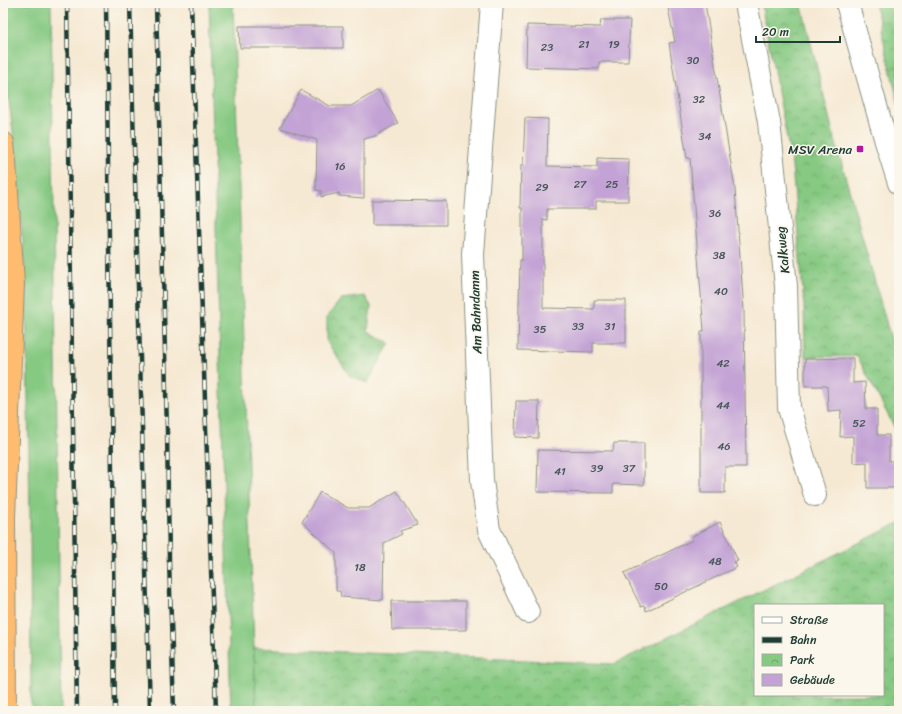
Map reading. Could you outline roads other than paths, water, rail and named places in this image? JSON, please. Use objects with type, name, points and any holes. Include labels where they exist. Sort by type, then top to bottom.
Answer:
[{"type":"highway","points":[[3,143],[13,284],[4,517],[4,711]]},
{"type":"street","name":"Am Bahndamm","points":[[492,3],[473,254],[482,481],[489,530],[528,612]]},
{"type":"street","name":"Kalkweg","points":[[746,3],[769,122],[786,286],[789,408],[815,495]]},
{"type":"street","points":[[847,3],[899,182]]},
{"type":"railway","points":[[67,3],[77,711]]},
{"type":"railway","points":[[106,3],[115,711]]},
{"type":"railway","points":[[130,3],[150,711]]},
{"type":"railway","points":[[156,3],[174,711]]},
{"type":"railway","points":[[191,3],[216,711]]},
{"type":"place","name":"MSV Arena","points":[[860,149]]}]
